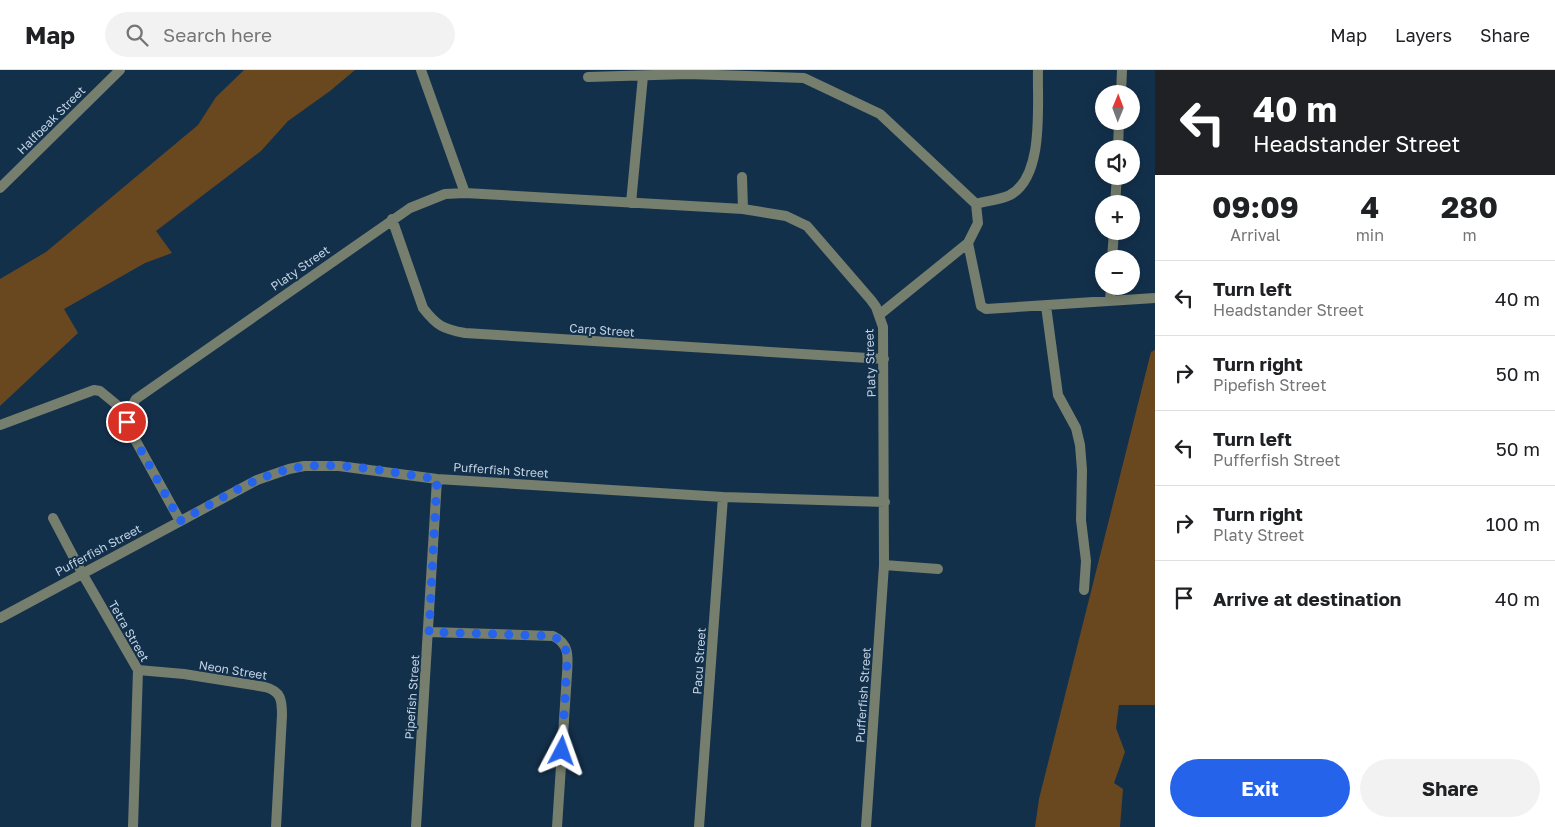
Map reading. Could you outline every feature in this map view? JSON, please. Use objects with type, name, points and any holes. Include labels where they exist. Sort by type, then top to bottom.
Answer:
[{"type":"street","name":"Halfbeak Street","points":[[0,188],[120,70]]},
{"type":"street","points":[[421,70],[465,193]]},
{"type":"street","points":[[976,204],[1010,194],[1030,171],[1036,146],[1038,70]]},
{"type":"street","points":[[1121,85],[1122,70]]},
{"type":"street","points":[[588,78],[688,74],[805,74],[880,114],[976,204],[978,223],[968,243],[879,315]]},
{"type":"street","points":[[631,203],[643,76]]},
{"type":"street","points":[[742,177],[743,210]]},
{"type":"street","name":"Platy Street","points":[[128,414],[141,394],[392,219],[429,199],[446,194],[465,193],[743,210],[786,216],[807,226],[872,300],[883,328],[885,502]]},
{"type":"street","name":"Carp Street","points":[[392,219],[423,308],[432,320],[445,329],[465,333],[594,342],[884,359]]},
{"type":"street","points":[[968,243],[981,306],[986,309],[994,310],[1155,298]]},
{"type":"street","points":[[1110,295],[1110,301]]},
{"type":"street","points":[[1046,306],[1058,396],[1076,428],[1080,445],[1082,470],[1081,520],[1086,561],[1084,590]]},
{"type":"street","points":[[0,426],[94,390],[100,391],[128,414],[127,422],[132,434],[180,521]]},
{"type":"street","name":"Pufferfish Street","points":[[0,618],[257,480],[274,473],[304,466],[338,466],[437,479],[723,497],[885,502],[884,565],[866,827]]},
{"type":"street","name":"Pipefish Street","points":[[416,827],[437,479]]},
{"type":"street","name":"Pacu Street","points":[[699,827],[723,497]]},
{"type":"street","name":"Tetra Street","points":[[53,518],[82,573],[138,670],[133,827]]},
{"type":"street","points":[[884,565],[938,569]]},
{"type":"street","points":[[429,632],[553,636],[565,644],[567,651],[567,674],[556,827]]},
{"type":"street","name":"Neon Street","points":[[138,670],[184,674],[265,687],[279,694],[282,715],[276,827]]},
{"type":"shaded area","points":[[244,70],[355,70],[330,91],[288,121],[261,151],[156,231],[172,253],[145,263],[64,309],[78,333],[0,406],[0,279],[46,252],[198,125],[216,97]]},
{"type":"shaded area","points":[[1155,350],[1155,705],[1119,705],[1116,728],[1125,752],[1114,783],[1123,789],[1120,827],[1035,827],[1039,799],[1151,352]]},
{"type":"route","points":[[127,422],[180,521],[257,480],[274,473],[304,466],[338,466],[437,479],[429,632],[553,636],[565,644],[567,662],[562,751]]}]
